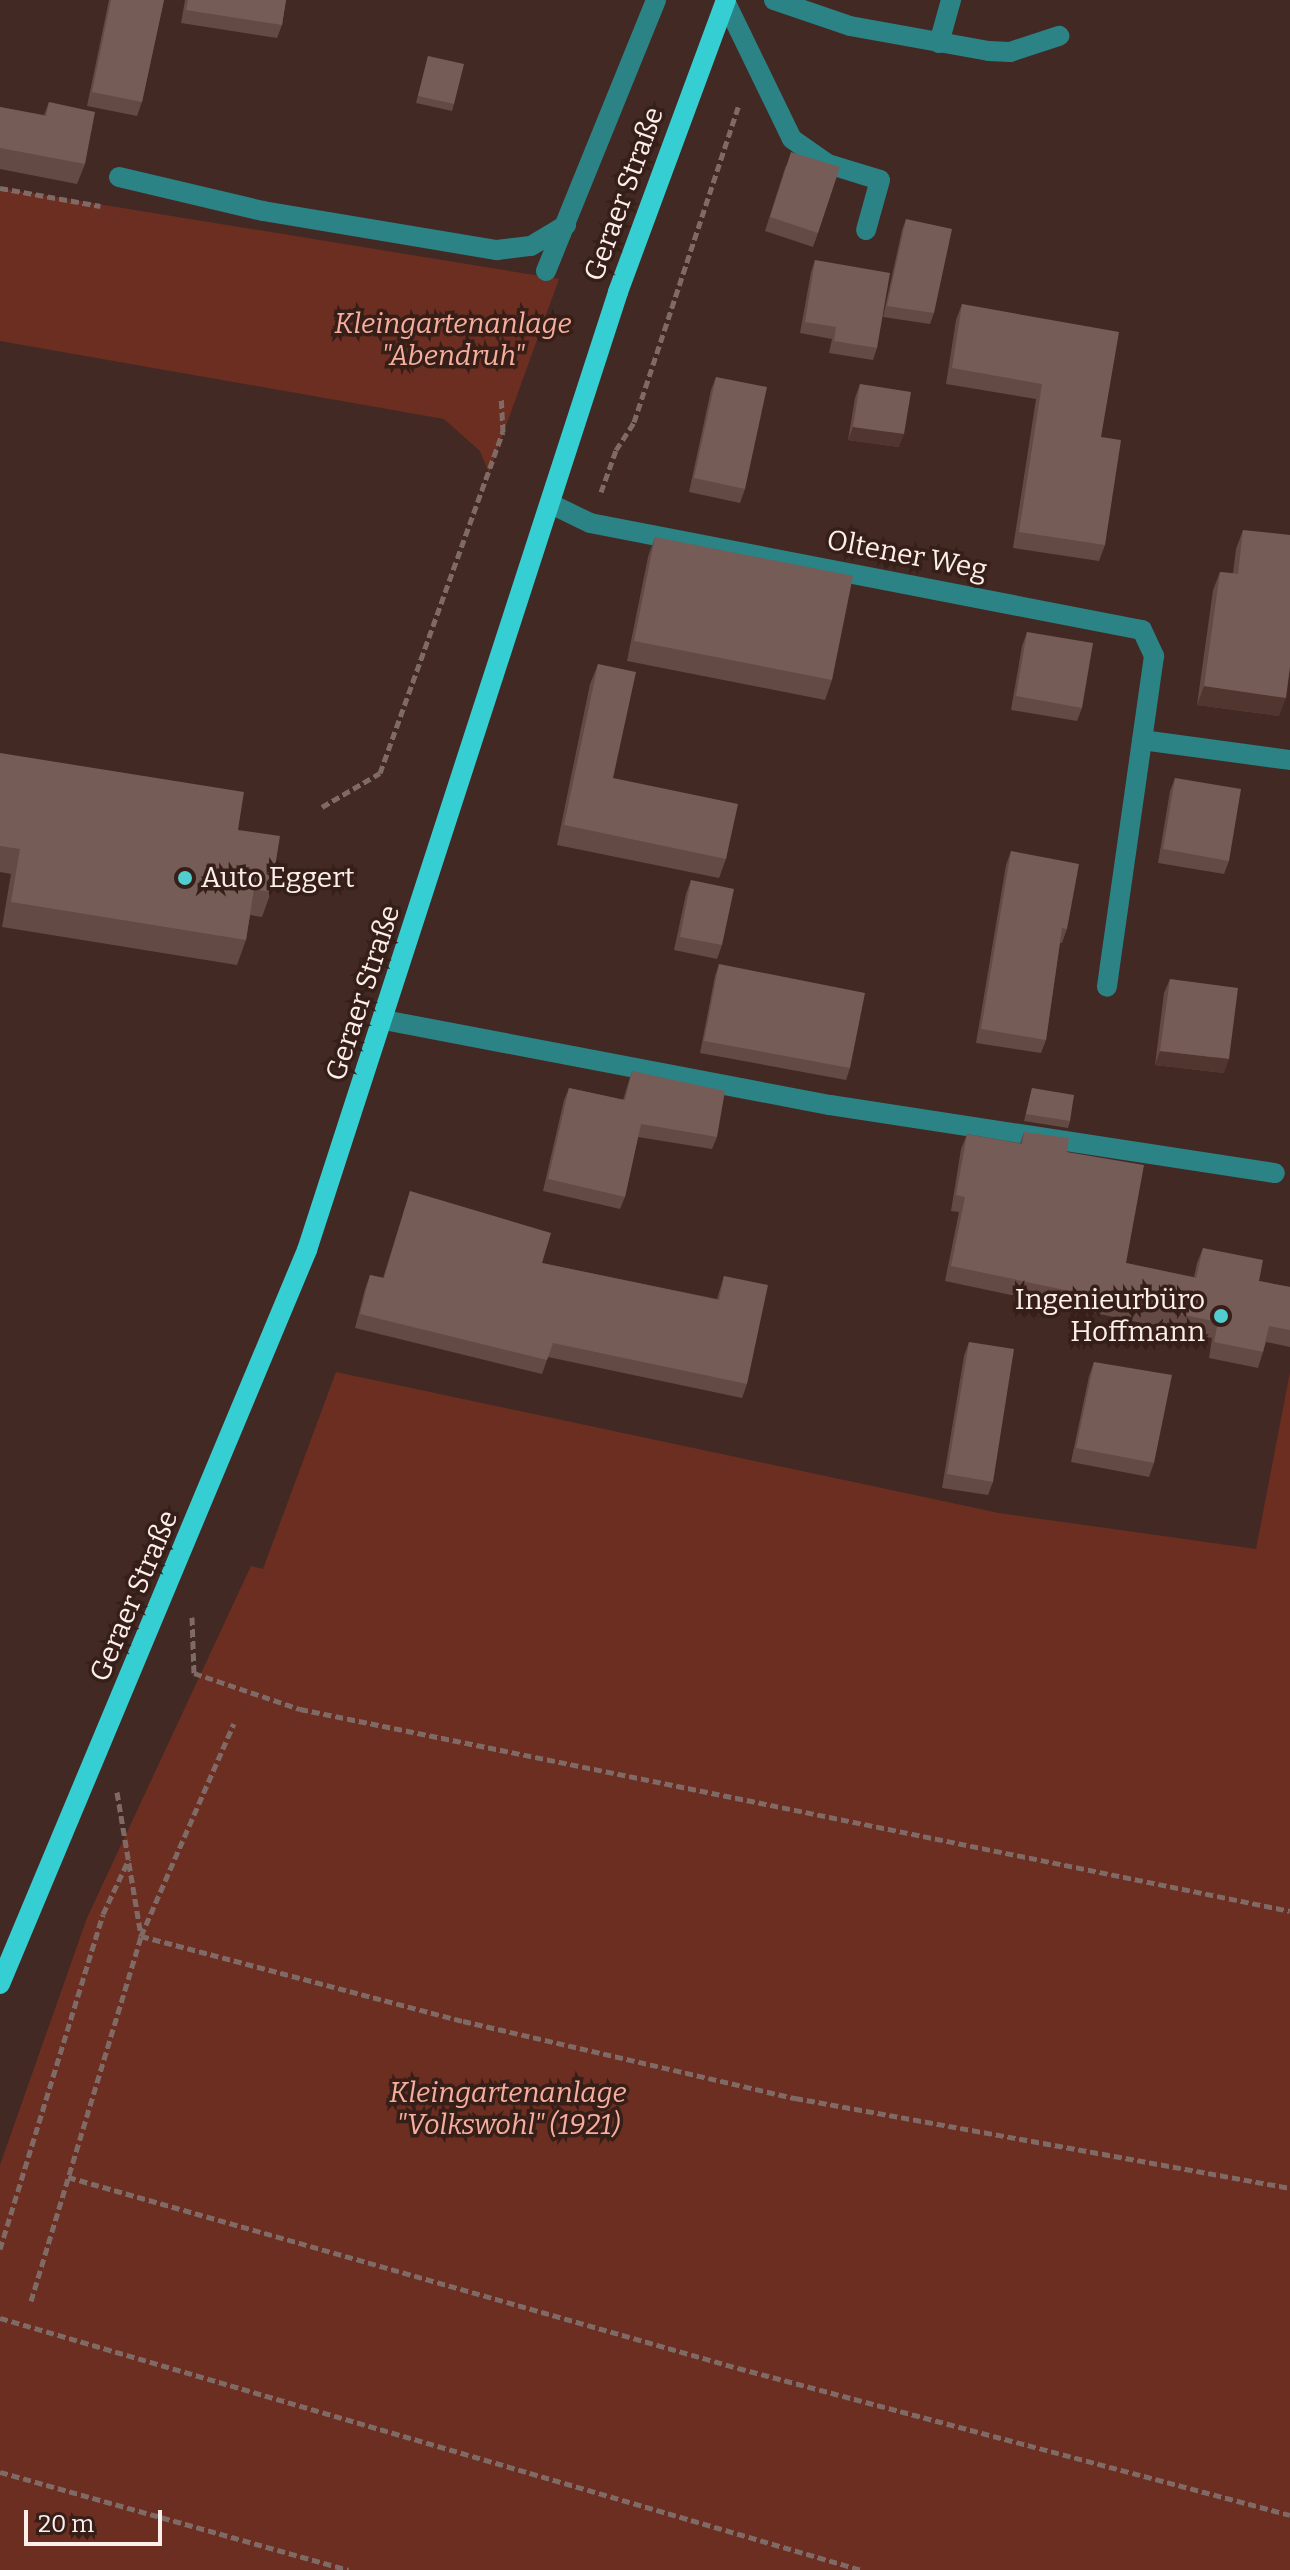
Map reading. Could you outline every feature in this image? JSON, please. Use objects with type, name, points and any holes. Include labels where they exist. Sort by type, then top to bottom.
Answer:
[{"type":"main road","name":"Geraer Straße","points":[[0,1984],[307,1250],[618,292],[726,0]]},
{"type":"street","points":[[546,271],[656,0]]},
{"type":"street","points":[[726,0],[792,139],[828,164],[880,180],[866,230]]},
{"type":"street","points":[[774,0],[850,26],[939,43],[1010,52],[1059,36]]},
{"type":"street","points":[[939,43],[951,0]]},
{"type":"street","points":[[119,177],[263,211],[497,250],[531,246],[566,225]]},
{"type":"street","name":"Oltener Weg","points":[[551,504],[590,523],[1142,630],[1154,656],[1107,987]]},
{"type":"street","points":[[1142,740],[1290,760]]},
{"type":"street","points":[[384,1020],[830,1105],[1275,1173]]},
{"type":"path","points":[[590,523],[616,450],[634,422],[754,56]]},
{"type":"path","points":[[322,807],[380,773],[503,432],[501,398]]},
{"type":"path","points":[[192,1614],[194,1673],[300,1709],[1290,1911]]},
{"type":"path","points":[[31,2301],[141,1936],[234,1723]]},
{"type":"path","points":[[117,1789],[141,1936]]},
{"type":"path","points":[[0,2249],[103,1914],[129,1859]]},
{"type":"path","points":[[141,1936],[463,2021],[795,2098],[1290,2188]]},
{"type":"path","points":[[68,2177],[738,2368],[1290,2515]]},
{"type":"path","points":[[0,2318],[862,2570]]},
{"type":"path","points":[[0,2472],[349,2570]]},
{"type":"green space","name":"Kleingartenanlage \"Abendruh\"","points":[[0,188],[559,279],[489,473],[480,451],[444,419],[0,341]]},
{"type":"green space","name":"Kleingartenanlage \"Volkswohl\" (1921)","points":[[336,1372],[999,1513],[1256,1549],[1290,1372],[1290,2570],[0,2570],[0,2165],[87,1918],[251,1566],[263,1569]]},
{"type":"building","points":[[111,0],[164,0],[142,102],[92,92]]},
{"type":"building","points":[[188,0],[286,0],[282,25],[186,10]]},
{"type":"building","points":[[428,56],[464,64],[454,104],[418,96]]},
{"type":"building","points":[[49,102],[95,112],[85,164],[0,148],[0,107],[46,116]]},
{"type":"building","points":[[791,152],[840,167],[818,233],[770,217]]},
{"type":"building","points":[[906,219],[952,229],[934,313],[887,306]]},
{"type":"building","points":[[815,260],[890,273],[877,348],[834,341],[836,327],[805,322]]},
{"type":"building","points":[[962,304],[1119,332],[1101,437],[1121,440],[1105,545],[1019,532],[1042,384],[952,368]]},
{"type":"building","points":[[716,377],[767,387],[745,489],[694,478]]},
{"type":"building","points":[[860,384],[911,392],[904,434],[853,427]]},
{"type":"building","points":[[1243,530],[1290,535],[1290,667],[1286,698],[1204,686],[1220,572],[1238,574]]},
{"type":"building","points":[[655,537],[853,576],[832,680],[634,641]]},
{"type":"building","points":[[1027,632],[1093,643],[1082,708],[1016,696]]},
{"type":"building","points":[[598,664],[636,672],[613,778],[738,804],[726,859],[564,825]]},
{"type":"building","points":[[0,753],[244,792],[238,830],[280,836],[271,892],[254,889],[246,940],[11,902],[20,849],[0,846]]},
{"type":"building","points":[[1175,778],[1241,789],[1229,861],[1163,849]]},
{"type":"building","points":[[1011,851],[1079,864],[1067,929],[1062,928],[1046,1040],[981,1029]]},
{"type":"building","points":[[691,880],[734,889],[722,945],[680,937]]},
{"type":"building","points":[[719,964],[865,993],[850,1068],[704,1041]]},
{"type":"building","points":[[1170,979],[1238,988],[1229,1059],[1160,1051]]},
{"type":"building","points":[[632,1071],[725,1091],[717,1137],[641,1124],[625,1197],[548,1179],[569,1088],[625,1100]]},
{"type":"building","points":[[1032,1088],[1074,1095],[1070,1121],[1026,1114]]},
{"type":"building","points":[[1024,1132],[1069,1138],[1067,1152],[1144,1165],[1126,1263],[1196,1278],[1203,1248],[1263,1260],[1259,1281],[1290,1287],[1290,1330],[1269,1326],[1263,1352],[1214,1342],[1218,1322],[951,1266],[965,1197],[956,1195],[967,1134],[1022,1144]]},
{"type":"building","points":[[410,1191],[551,1233],[542,1263],[719,1300],[724,1276],[768,1285],[747,1384],[553,1343],[547,1360],[360,1314],[370,1275],[384,1278]]},
{"type":"building","points":[[969,1342],[1014,1349],[993,1482],[947,1474]]},
{"type":"building","points":[[1094,1362],[1172,1375],[1154,1463],[1076,1448]]},
{"type":"place","name":"Auto Eggert","points":[[185,878]]},
{"type":"place","name":"Ingenieurbüro Hoffmann","points":[[1221,1316]]}]
